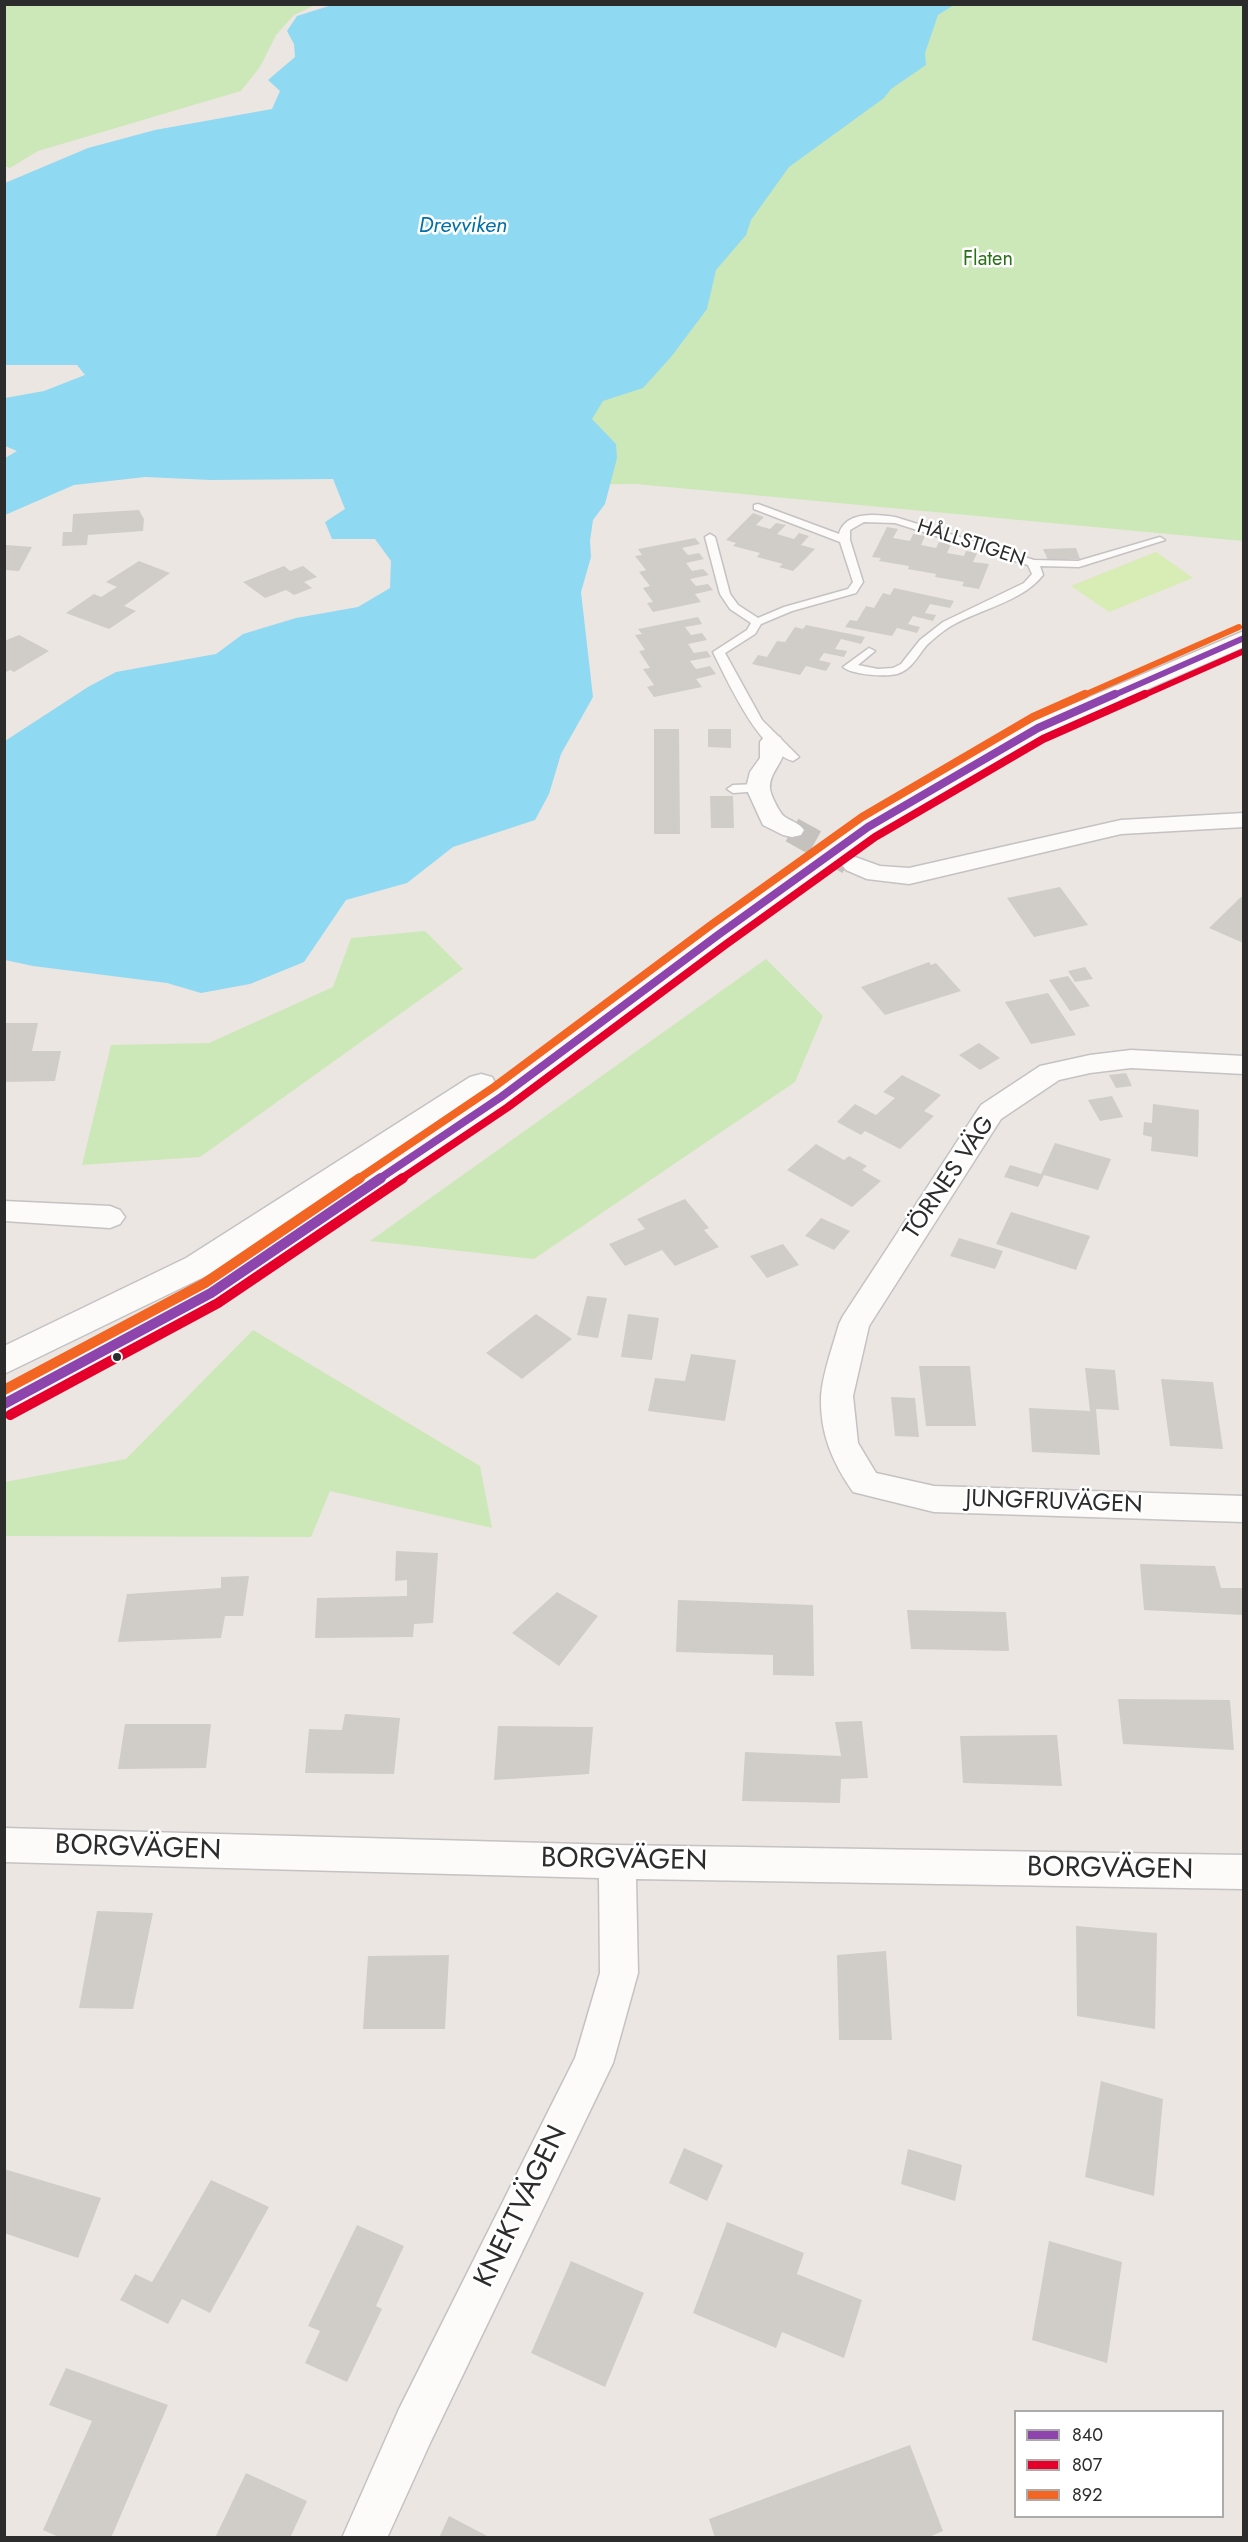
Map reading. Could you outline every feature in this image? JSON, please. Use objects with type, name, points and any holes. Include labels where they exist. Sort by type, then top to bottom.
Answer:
[{"type":"main road","points":[[4,1362],[208,1259],[479,1085],[850,819],[992,734],[1023,716],[1244,622]]},
{"type":"main road","points":[[4,1404],[211,1293],[501,1097],[718,935],[868,827],[1038,728],[1244,638]]},
{"type":"street","points":[[772,742],[772,758],[762,772],[758,788],[772,820],[792,830]]},
{"type":"street","points":[[855,865],[876,874],[909,876],[1121,827],[1244,820]]},
{"type":"street","name":"TÖRNES VÄG","points":[[866,1483],[849,1460],[842,1443],[837,1396],[854,1324],[992,1112],[1050,1073],[1090,1064],[1131,1059],[1244,1065]]},
{"type":"street","points":[[4,1211],[110,1217]]},
{"type":"street","name":"JUNGFRUVÄGEN","points":[[866,1483],[934,1499],[1244,1509]]},
{"type":"street","name":"BORGVÄGEN","points":[[4,1845],[617,1862],[1244,1872]]},
{"type":"street","name":"KNEKTVÄGEN","points":[[364,2538],[415,2425],[593,2063],[619,1973],[617,1862]]},
{"type":"lane","points":[[758,507],[844,540],[858,571],[858,582],[852,591],[788,609],[757,622],[751,632],[719,652],[748,713],[772,742],[793,757]]},
{"type":"lane","name":"HÅLLSTIGEN","points":[[844,540],[844,532],[859,519],[879,518],[912,524],[1033,563],[1038,575],[1028,585],[947,624],[924,642],[905,666],[878,672],[849,667],[869,651]]},
{"type":"lane","points":[[710,537],[725,594],[734,607],[757,622]]},
{"type":"lane","points":[[1033,563],[1079,564],[1160,540]]},
{"type":"lane","points":[[733,789],[758,788]]},
{"type":"green space","points":[[4,5],[315,5],[294,15],[276,35],[260,67],[241,91],[38,151],[10,168],[4,166]]},
{"type":"green space","name":"Flaten","points":[[640,5],[1243,5],[1243,541],[636,484],[461,486]]},
{"type":"green space","points":[[1156,552],[1193,578],[1109,612],[1071,586]]},
{"type":"green space","points":[[425,931],[463,969],[200,1157],[82,1165],[111,1045],[209,1043],[333,987],[351,938]]},
{"type":"green space","points":[[766,959],[823,1016],[795,1082],[534,1259],[370,1241]]},
{"type":"green space","points":[[253,1330],[480,1466],[492,1528],[330,1491],[311,1537],[5,1536],[5,1482],[126,1459]]},
{"type":"water","name":"Drevviken","points":[[332,5],[954,5],[938,15],[925,53],[926,65],[789,167],[751,220],[746,235],[716,270],[707,309],[671,357],[643,388],[603,401],[592,419],[616,444],[617,458],[605,504],[593,520],[590,541],[591,557],[581,592],[593,697],[561,754],[549,794],[535,820],[453,847],[407,883],[346,900],[304,962],[250,984],[201,993],[167,983],[33,966],[5,960],[5,741],[88,687],[116,672],[216,654],[243,634],[296,618],[358,607],[390,588],[391,561],[375,539],[332,539],[325,522],[345,509],[333,479],[211,480],[145,477],[74,485],[5,515],[5,458],[17,451],[5,446],[5,398],[44,391],[85,375],[77,365],[5,365],[5,183],[88,148],[155,130],[272,109],[280,91],[268,80],[295,57],[294,44],[287,31],[297,16]]},
{"type":"building","points":[[139,510],[144,519],[143,531],[88,535],[87,545],[62,546],[63,532],[72,532],[73,514]]},
{"type":"building","points":[[753,513],[764,517],[756,525],[770,529],[776,523],[786,525],[777,534],[794,539],[799,533],[809,536],[801,545],[815,549],[793,571],[779,567],[783,564],[757,557],[760,553],[733,546],[736,543],[726,540]]},
{"type":"building","points":[[887,527],[898,529],[893,538],[910,541],[913,534],[925,536],[921,545],[936,548],[939,542],[951,544],[947,553],[964,556],[966,551],[977,553],[973,562],[989,564],[979,589],[962,586],[964,582],[935,577],[936,574],[908,569],[909,566],[879,561],[881,558],[872,557]]},
{"type":"building","points":[[695,538],[700,544],[682,548],[688,555],[699,553],[704,559],[686,563],[692,571],[703,569],[709,575],[690,579],[696,586],[708,584],[713,590],[695,594],[701,602],[653,612],[647,603],[653,602],[643,588],[650,586],[639,572],[646,570],[635,556],[642,555],[638,549]]},
{"type":"building","points":[[6,545],[32,547],[19,571],[4,570]]},
{"type":"building","points":[[1076,548],[1080,559],[1048,560],[1043,549]]},
{"type":"building","points":[[139,561],[170,573],[124,606],[136,611],[109,629],[66,613],[94,594],[101,597],[117,587],[106,582]]},
{"type":"building","points":[[284,566],[290,571],[303,566],[317,577],[304,582],[312,588],[294,595],[286,590],[265,598],[243,582]]},
{"type":"building","points":[[894,588],[954,601],[950,608],[930,604],[925,613],[936,615],[933,621],[913,616],[908,624],[920,627],[917,633],[897,628],[892,636],[845,627],[850,620],[857,621],[866,606],[874,608],[883,593],[890,595]]},
{"type":"building","points":[[698,617],[702,624],[685,627],[691,635],[702,633],[707,640],[688,644],[694,653],[707,651],[711,657],[690,661],[696,669],[710,666],[716,674],[696,679],[702,687],[654,697],[647,687],[654,685],[643,669],[650,668],[639,651],[645,650],[635,635],[642,634],[638,629]]},
{"type":"building","points":[[806,625],[865,637],[861,644],[841,639],[835,649],[847,651],[844,657],[824,653],[819,660],[831,663],[826,671],[806,666],[800,675],[752,664],[758,655],[767,657],[777,641],[785,642],[795,627],[803,629]]},
{"type":"building","points":[[19,635],[49,651],[14,672],[10,670],[4,673],[4,641]]},
{"type":"building","points":[[654,729],[679,729],[680,834],[654,834]]},
{"type":"building","points":[[708,729],[731,729],[731,748],[708,747]]},
{"type":"building","points":[[710,796],[733,796],[734,828],[711,828]]},
{"type":"building","points":[[1060,887],[1088,925],[1034,937],[1007,898]]},
{"type":"building","points":[[1241,897],[1244,899],[1244,940],[1241,942],[1209,928]]},
{"type":"building","points":[[929,962],[931,965],[936,963],[961,991],[885,1015],[861,987]]},
{"type":"building","points":[[1085,967],[1093,979],[1075,982],[1068,971]]},
{"type":"building","points":[[1068,976],[1090,1006],[1070,1011],[1049,980]]},
{"type":"building","points":[[1048,993],[1076,1035],[1031,1044],[1005,1002]]},
{"type":"building","points":[[4,1023],[38,1023],[32,1051],[61,1051],[55,1081],[4,1082]]},
{"type":"building","points":[[979,1043],[1000,1058],[980,1070],[959,1055]]},
{"type":"building","points":[[1126,1073],[1132,1086],[1116,1088],[1109,1075]]},
{"type":"building","points":[[902,1075],[941,1095],[924,1111],[934,1116],[900,1149],[865,1131],[861,1135],[837,1122],[855,1104],[876,1115],[895,1098],[883,1092]]},
{"type":"building","points":[[1112,1096],[1123,1117],[1100,1121],[1088,1100]]},
{"type":"building","points":[[1153,1104],[1199,1110],[1198,1157],[1151,1151],[1152,1137],[1143,1135],[1144,1122],[1152,1123]]},
{"type":"building","points":[[1055,1143],[1111,1159],[1098,1190],[1044,1175],[1038,1187],[1004,1177],[1010,1165],[1041,1174]]},
{"type":"building","points":[[816,1144],[844,1160],[849,1156],[867,1166],[862,1170],[881,1181],[852,1207],[787,1170]]},
{"type":"building","points":[[685,1199],[709,1228],[704,1230],[719,1247],[675,1266],[662,1250],[625,1266],[609,1244],[645,1229],[637,1219]]},
{"type":"building","points":[[1011,1212],[1090,1236],[1076,1270],[996,1244]]},
{"type":"building","points":[[821,1218],[850,1231],[834,1250],[805,1236]]},
{"type":"building","points":[[959,1238],[1003,1251],[995,1269],[950,1256]]},
{"type":"building","points":[[783,1244],[799,1265],[767,1278],[750,1256]]},
{"type":"building","points":[[587,1296],[607,1298],[598,1338],[577,1335]]},
{"type":"building","points":[[536,1314],[572,1339],[522,1379],[486,1353]]},
{"type":"building","points":[[628,1314],[659,1318],[652,1360],[621,1357]]},
{"type":"building","points":[[691,1354],[736,1360],[725,1421],[648,1411],[655,1378],[685,1381]]},
{"type":"building","points":[[919,1366],[970,1366],[976,1426],[926,1426]]},
{"type":"building","points":[[1085,1368],[1115,1370],[1119,1410],[1096,1409],[1100,1455],[1032,1452],[1029,1408],[1090,1411]]},
{"type":"building","points":[[1161,1379],[1213,1382],[1223,1449],[1170,1446]]},
{"type":"building","points":[[891,1397],[915,1398],[919,1437],[895,1436]]},
{"type":"building","points":[[396,1551],[438,1553],[433,1623],[414,1624],[413,1637],[315,1638],[317,1598],[407,1596],[407,1580],[395,1581]]},
{"type":"building","points":[[1140,1564],[1215,1566],[1221,1588],[1244,1588],[1244,1615],[1144,1610]]},
{"type":"building","points":[[249,1576],[243,1616],[225,1616],[221,1638],[118,1642],[127,1594],[221,1588],[221,1577]]},
{"type":"building","points":[[557,1592],[598,1616],[559,1666],[512,1633]]},
{"type":"building","points":[[678,1600],[813,1605],[814,1676],[773,1675],[773,1655],[676,1652]]},
{"type":"building","points":[[907,1610],[1006,1612],[1009,1651],[911,1649]]},
{"type":"building","points":[[1118,1699],[1230,1700],[1234,1750],[1123,1744]]},
{"type":"building","points":[[345,1714],[400,1718],[394,1774],[305,1773],[309,1729],[342,1730]]},
{"type":"building","points":[[862,1721],[868,1778],[841,1779],[840,1803],[742,1801],[745,1752],[841,1756],[835,1722]]},
{"type":"building","points":[[125,1724],[211,1724],[206,1768],[118,1769]]},
{"type":"building","points":[[498,1726],[593,1727],[589,1774],[494,1780]]},
{"type":"building","points":[[1057,1735],[1062,1786],[963,1783],[960,1736]]},
{"type":"building","points":[[97,1911],[153,1913],[133,2009],[79,2008]]},
{"type":"building","points":[[1076,1926],[1157,1933],[1155,2029],[1077,2016]]},
{"type":"building","points":[[886,1951],[892,2040],[839,2040],[837,1955]]},
{"type":"building","points":[[449,1955],[445,2029],[363,2029],[368,1956]]},
{"type":"building","points":[[1101,2081],[1163,2099],[1154,2196],[1085,2177]]},
{"type":"building","points":[[684,2148],[723,2165],[707,2201],[669,2183]]},
{"type":"building","points":[[908,2149],[962,2165],[955,2201],[901,2184]]},
{"type":"building","points":[[4,2169],[101,2198],[78,2258],[4,2233]]},
{"type":"building","points":[[211,2180],[269,2207],[210,2313],[182,2299],[168,2324],[120,2300],[135,2274],[152,2282]]},
{"type":"building","points":[[727,2222],[804,2253],[797,2274],[862,2300],[844,2358],[782,2332],[776,2348],[693,2313]]},
{"type":"building","points":[[357,2225],[404,2246],[376,2306],[382,2309],[347,2382],[305,2363],[320,2331],[308,2326]]},
{"type":"building","points":[[1049,2241],[1122,2262],[1107,2363],[1032,2340]]},
{"type":"building","points":[[571,2261],[644,2293],[605,2387],[531,2353]]},
{"type":"building","points":[[66,2368],[168,2405],[111,2538],[61,2538],[43,2530],[92,2421],[49,2405]]},
{"type":"building","points":[[910,2445],[943,2531],[927,2538],[715,2538],[709,2519]]},
{"type":"building","points":[[246,2473],[307,2501],[290,2538],[215,2538]]},
{"type":"building","points":[[449,2516],[491,2538],[439,2538]]},
{"type":"tunnel","points":[[792,830],[855,865]]},
{"type":"transit line","name":"892","points":[[4,1390],[205,1283],[494,1087],[711,925],[862,817],[1033,717],[1239,627]]},
{"type":"transit line","name":"840","points":[[4,1404],[211,1293],[501,1097],[718,935],[868,827],[1038,728],[1244,638]]},
{"type":"transit line","name":"807","points":[[10,1415],[218,1303],[508,1107],[725,945],[875,837],[1043,739],[1244,651]]}]
